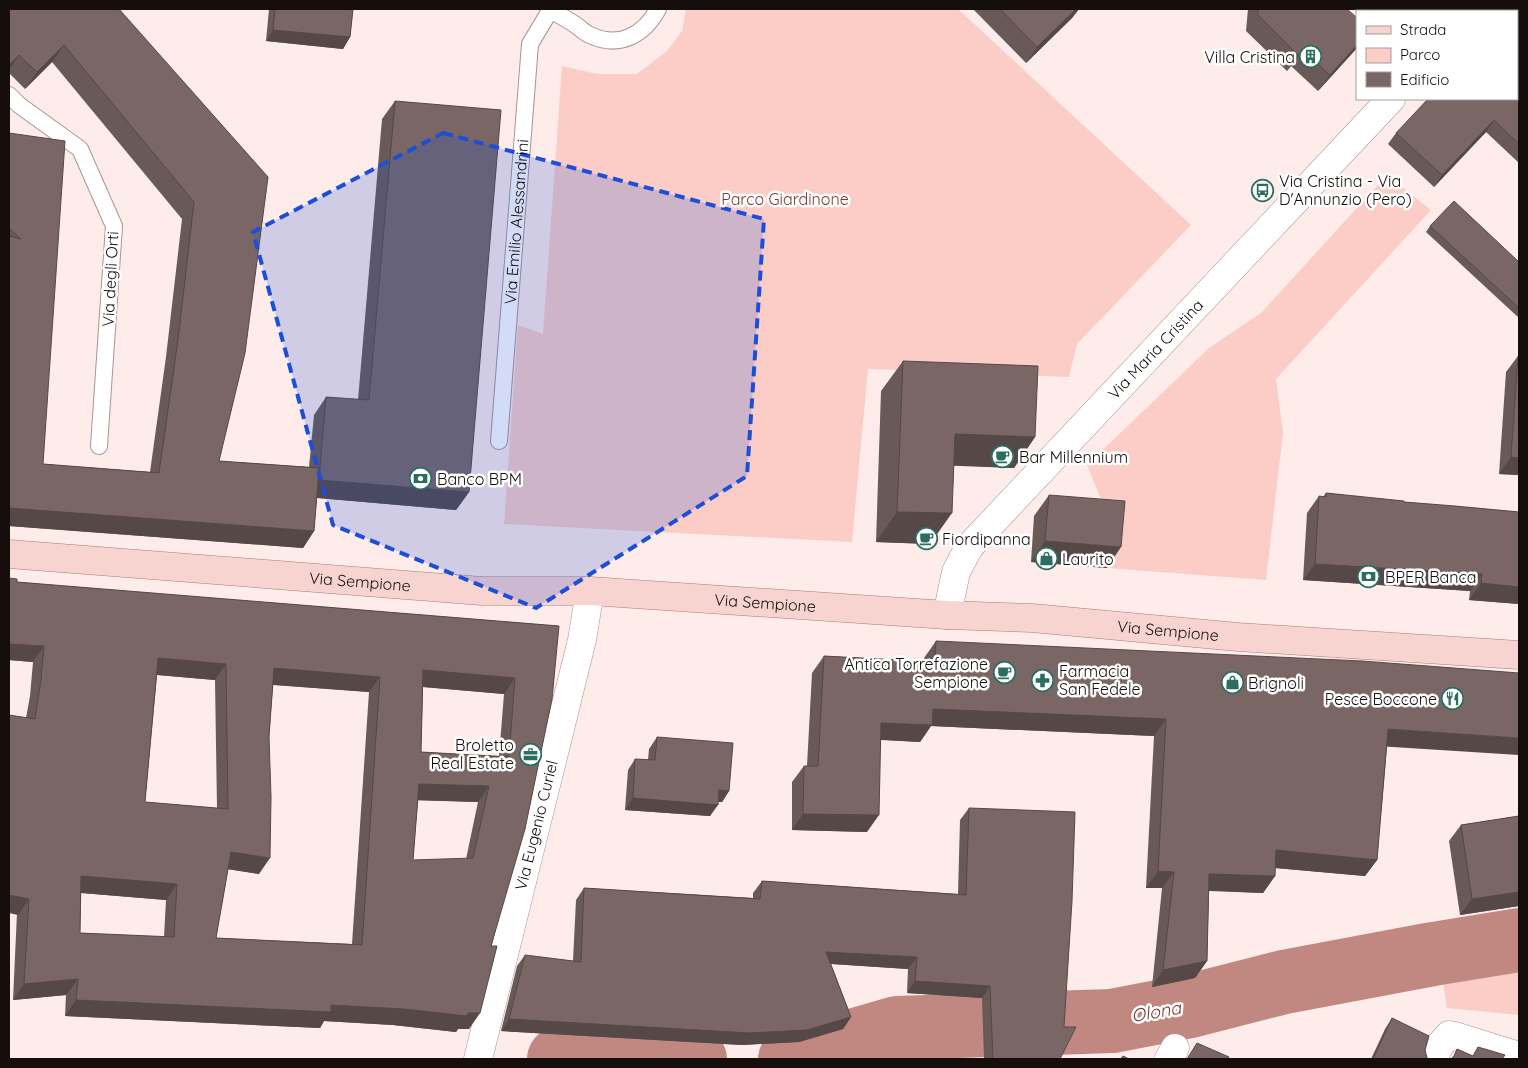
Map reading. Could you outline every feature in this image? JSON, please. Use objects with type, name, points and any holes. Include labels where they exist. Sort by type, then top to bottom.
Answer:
[{"type":"main road","name":"Via Sempione","points":[[9,554],[482,591],[590,591],[947,615],[1032,618],[1238,637],[1519,655]]},
{"type":"street","name":"Via Maria Cristina","points":[[947,615],[956,572],[969,546],[1390,100]]},
{"type":"street","name":"Via Eugenio Curiel","points":[[478,1059],[582,640],[590,591]]},
{"type":"street","points":[[1433,1059],[1440,1045],[1449,1035],[1519,1056]]},
{"type":"lane","points":[[551,9],[590,35],[605,40],[621,40],[637,34],[649,24],[658,9]]},
{"type":"lane","name":"Via Emilio Alessandrini","points":[[499,441],[530,44],[551,9]]},
{"type":"lane","name":"Via degli Orti","points":[[9,95],[19,105],[80,149],[114,226],[100,446]]},
{"type":"highlighted area","points":[[443,133],[764,219],[747,476],[536,608],[333,525],[253,232]]},
{"type":"green space","name":"Parco Giardinone","points":[[686,9],[958,9],[1191,225],[1077,344],[1069,377],[868,369],[852,542],[504,524],[518,325],[543,334],[562,66],[597,74],[637,74],[667,51],[682,31]]},
{"type":"green space","points":[[1387,175],[1431,210],[1276,379],[1283,432],[1266,580],[1107,568],[1110,521],[1087,465],[1209,348],[1261,313]]},
{"type":"green space","points":[[1519,965],[1519,1015],[1447,1008],[1442,977]]},
{"type":"building","points":[[9,9],[119,9],[268,177],[245,353],[219,461],[319,468],[314,531],[9,508],[9,236],[21,239],[9,228],[9,133],[65,141],[43,464],[159,473],[178,340],[194,202],[64,45],[37,72],[19,55],[9,65]]},
{"type":"building","points":[[275,9],[353,9],[350,37],[273,30]]},
{"type":"building","points":[[1000,9],[1076,9],[1037,47]]},
{"type":"building","name":"Villa Cristina","points":[[1258,9],[1347,9],[1356,17],[1356,46],[1330,75],[1303,50],[1298,55],[1258,15]]},
{"type":"building","points":[[1518,62],[1519,64],[1519,144],[1494,120],[1442,175],[1396,133],[1427,100],[1518,100]]},
{"type":"building","points":[[395,101],[501,110],[469,492],[319,480],[326,397],[369,400]]},
{"type":"building","points":[[1454,201],[1519,262],[1519,308],[1430,226]]},
{"type":"building","points":[[1519,356],[1519,458],[1511,457]]},
{"type":"building","points":[[903,361],[1038,366],[1035,437],[955,434],[952,513],[897,512]]},
{"type":"building","points":[[1326,493],[1519,512],[1519,587],[1481,583],[1482,574],[1315,564],[1319,496],[1326,497]]},
{"type":"building","points":[[1049,495],[1125,501],[1121,547],[1045,541]]},
{"type":"building","points":[[9,578],[17,579],[17,582],[559,626],[552,699],[525,829],[491,946],[497,946],[480,1013],[468,1013],[467,1016],[404,1009],[331,1005],[331,1012],[76,1000],[78,979],[24,984],[29,899],[9,895],[9,715],[35,719],[44,646],[9,644]],"holes":[[[158,658],[226,664],[228,809],[145,802]],[[274,668],[380,677],[362,945],[216,938],[231,852],[270,858],[269,736]],[[423,670],[515,678],[509,757],[421,752]],[[419,784],[489,786],[473,858],[413,860]],[[81,876],[177,884],[174,937],[80,933]]]},
{"type":"building","points":[[936,641],[1362,661],[1519,673],[1519,738],[1388,729],[1377,860],[1276,850],[1275,876],[1209,874],[1207,961],[1163,970],[1174,872],[1158,871],[1166,719],[933,709],[932,725],[881,723],[879,815],[803,814],[804,766],[818,766],[824,656],[935,662]]},
{"type":"building","points":[[657,737],[733,743],[729,791],[719,790],[718,805],[633,798],[635,759],[655,760]]},
{"type":"building","points":[[969,808],[1075,812],[1072,901],[1064,1027],[1076,1027],[1060,1059],[993,1059],[990,986],[915,981],[917,957],[826,952],[851,1017],[807,1030],[750,1033],[509,1019],[525,955],[581,962],[584,888],[760,899],[762,881],[966,895]]},
{"type":"building","points":[[1519,816],[1519,892],[1472,899],[1461,825]]},
{"type":"building","points":[[1392,1018],[1429,1036],[1425,1050],[1429,1059],[1373,1059]]},
{"type":"building","points":[[1197,1043],[1229,1057],[1228,1059],[1187,1059]]},
{"type":"building","points":[[1478,1047],[1505,1055],[1502,1059],[1451,1059],[1457,1049],[1473,1056]]},
{"type":"waterway","name":"Olona","points":[[790,1059],[897,1028],[1112,1021],[1190,1006],[1284,982],[1519,940]]},
{"type":"waterway","name":"Olona","points":[[559,1059],[630,1053],[695,1059]]},
{"type":"place","name":"Villa Cristina","points":[[1311,57]]},
{"type":"place","name":"Via Cristina - Via D'Annunzio (Pero)","points":[[1263,190]]},
{"type":"place","name":"Bar Millennium","points":[[1003,457]]},
{"type":"place","name":"Banco BPM","points":[[421,479]]},
{"type":"place","name":"Fiordipanna","points":[[926,539]]},
{"type":"place","name":"Laurito","points":[[1046,559]]},
{"type":"place","name":"BPER Banca","points":[[1369,577]]},
{"type":"place","name":"Antica Torrefazione Sempione","points":[[1004,673]]},
{"type":"place","name":"Farmacia San Fedele","points":[[1043,680]]},
{"type":"place","name":"Brignoli","points":[[1232,683]]},
{"type":"place","name":"Pesce Boccone","points":[[1453,699]]},
{"type":"place","name":"Broletto Real Estate","points":[[530,754]]}]
